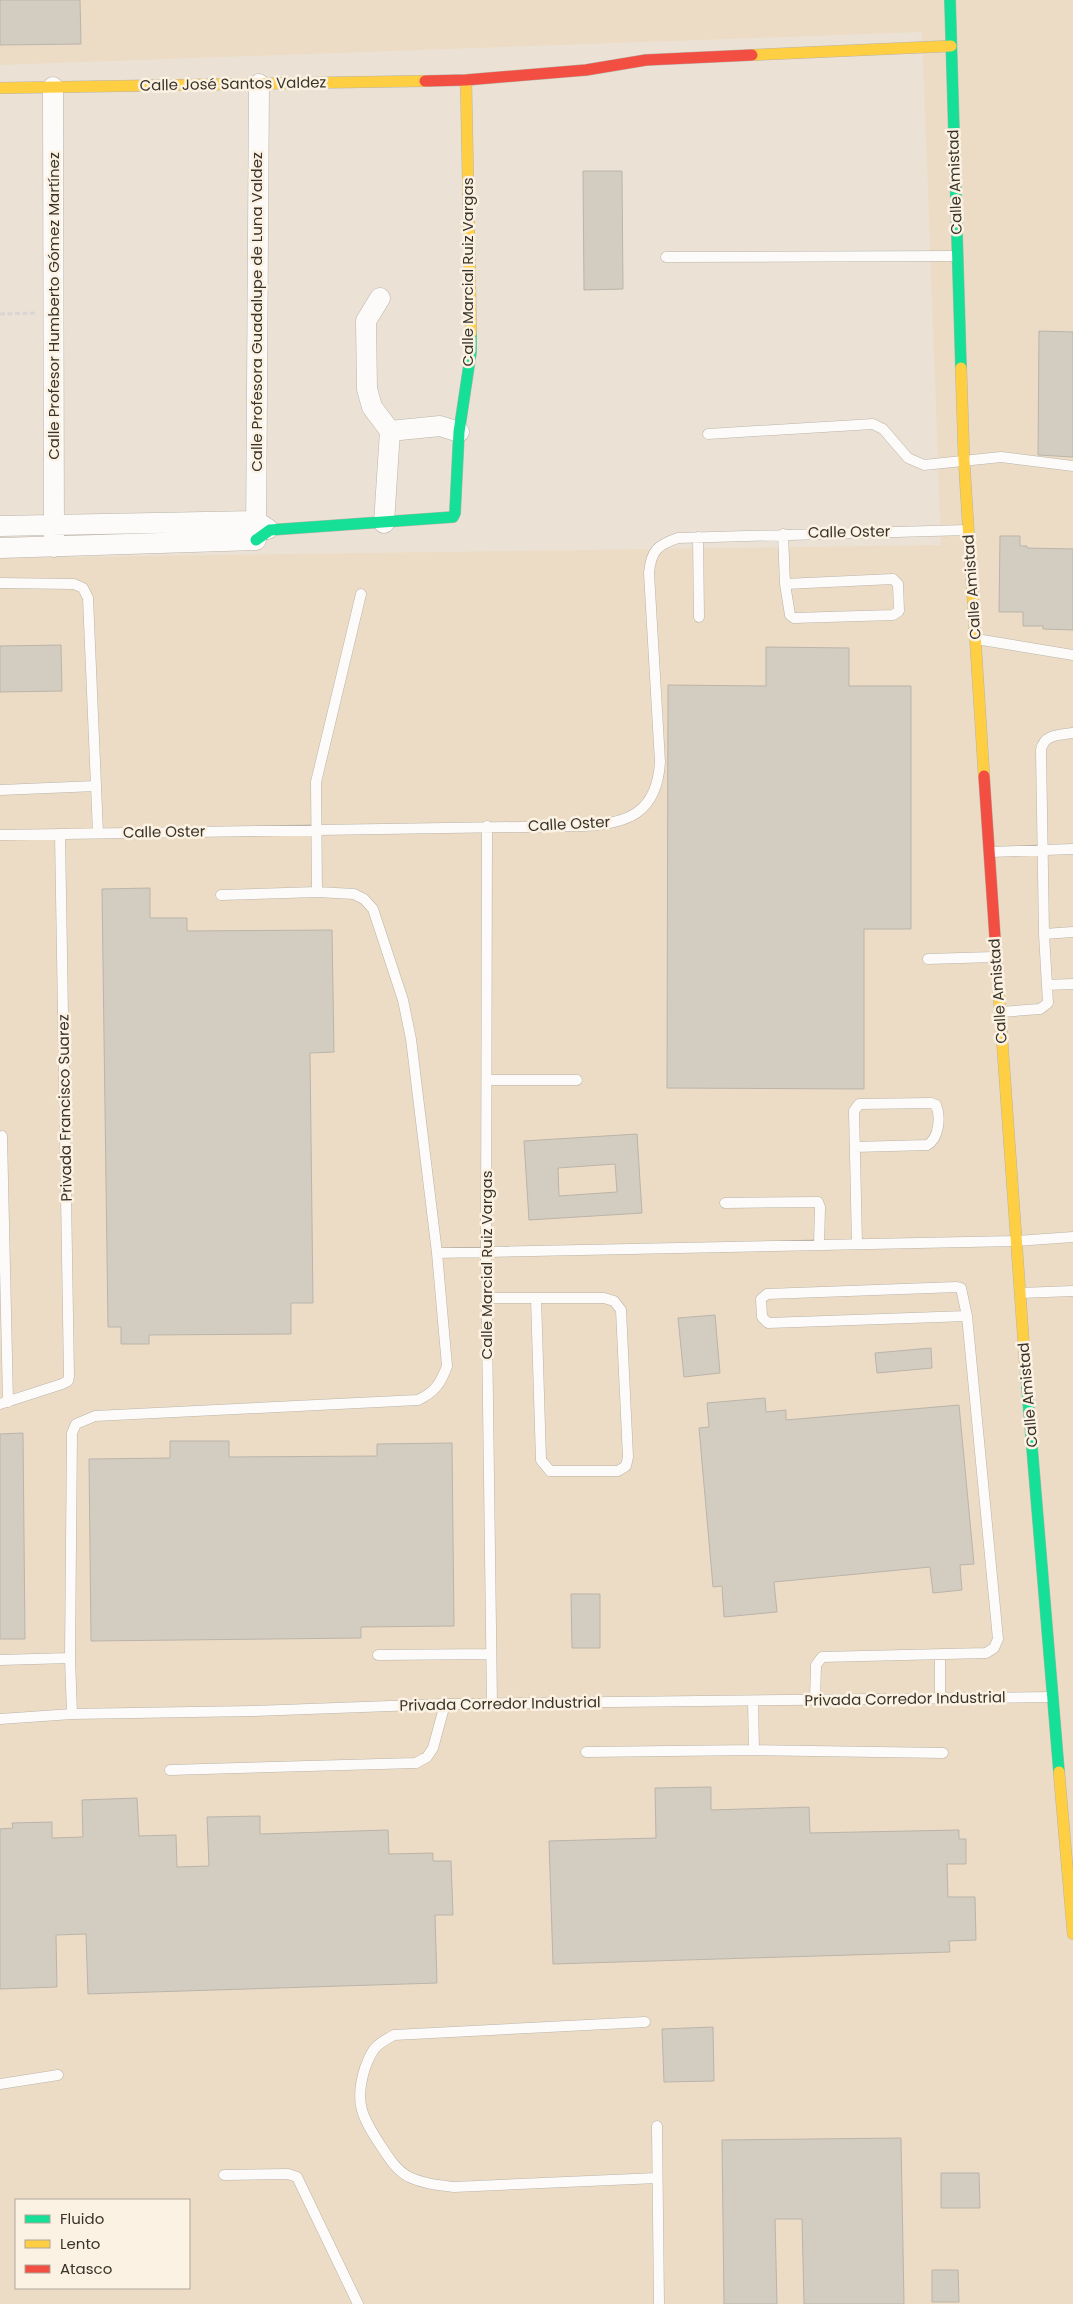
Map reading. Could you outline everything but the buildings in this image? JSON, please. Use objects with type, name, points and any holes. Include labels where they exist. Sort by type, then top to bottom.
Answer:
[{"type":"street","name":"Calle Amistad","points":[[950,0],[964,460],[968,530],[1015,1241],[1073,1934]]},
{"type":"street","name":"Calle José Santos Valdez","points":[[0,88],[466,80],[586,70],[646,60],[951,46]]},
{"type":"street","name":"Calle Marcial Ruiz Vargas","points":[[384,523],[450,519],[455,513],[459,432],[472,352],[466,80]]},
{"type":"street","name":"Calle Profesora Guadalupe de Luna Valdez","points":[[258,84],[261,530]]},
{"type":"street","name":"Calle Profesor Humberto Gómez Martínez","points":[[52,87],[55,313],[54,547]]},
{"type":"street","points":[[0,548],[54,547],[261,530],[384,523],[390,431],[372,407],[366,389],[366,321],[380,298]]},
{"type":"street","points":[[390,431],[440,426],[459,432]]},
{"type":"street","points":[[0,526],[54,525],[261,530]]},
{"type":"lane","points":[[666,256],[958,256]]},
{"type":"lane","points":[[708,434],[873,424],[883,429],[915,462],[924,465],[1001,457],[1073,466]]},
{"type":"lane","name":"Calle Oster","points":[[0,835],[602,825],[634,815],[647,806],[655,793],[659,779],[660,762],[649,573],[650,560],[656,548],[667,541],[678,538],[968,530]]},
{"type":"lane","points":[[783,534],[786,584],[789,612],[794,618],[893,615],[899,611],[898,584],[892,579],[786,584]]},
{"type":"lane","points":[[698,537],[699,617]]},
{"type":"lane","points":[[0,583],[74,584],[83,588],[88,598],[98,833]]},
{"type":"lane","points":[[317,892],[316,782],[361,594]]},
{"type":"lane","points":[[975,639],[1073,655]]},
{"type":"lane","points":[[999,1012],[1040,1009],[1048,1003],[1044,934],[1041,750],[1042,743],[1054,736],[1073,732]]},
{"type":"lane","points":[[0,790],[96,786]]},
{"type":"lane","name":"Calle Marcial Ruiz Vargas","points":[[487,826],[486,1253],[492,1704]]},
{"type":"lane","name":"Privada Francisco Suarez","points":[[4,1403],[68,1381],[60,834]]},
{"type":"lane","points":[[989,852],[1073,849]]},
{"type":"lane","points":[[72,1714],[70,1658],[72,1433],[76,1424],[96,1416],[418,1400],[432,1394],[441,1382],[447,1366],[437,1253],[408,1020],[373,908],[364,899],[354,894],[317,892],[221,895]]},
{"type":"lane","points":[[1044,934],[1073,932]]},
{"type":"lane","points":[[928,959],[996,957]]},
{"type":"lane","points":[[1046,985],[1073,984]]},
{"type":"lane","points":[[486,1080],[577,1080]]},
{"type":"lane","points":[[855,1147],[927,1145],[933,1142],[936,1137],[938,1110],[936,1105],[931,1103],[859,1104],[854,1111],[857,1244]]},
{"type":"lane","points":[[2,1136],[4,1403]]},
{"type":"lane","points":[[725,1203],[818,1202],[820,1208],[819,1245]]},
{"type":"lane","points":[[437,1253],[1015,1241],[1073,1237]]},
{"type":"lane","points":[[815,1700],[816,1665],[822,1657],[986,1653],[994,1648],[998,1639],[967,1316],[963,1293],[961,1288],[957,1287],[767,1294],[761,1300],[762,1317],[768,1323],[967,1316]]},
{"type":"lane","points":[[1019,1294],[1073,1292]]},
{"type":"lane","points":[[487,1298],[536,1298],[604,1298],[614,1301],[621,1310],[628,1457],[626,1466],[618,1471],[550,1471],[541,1460],[536,1298]]},
{"type":"lane","points":[[378,1655],[491,1654]]},
{"type":"lane","points":[[940,1655],[940,1699]]},
{"type":"lane","points":[[0,1660],[70,1658]]},
{"type":"lane","name":"Privada Corredor Industrial","points":[[0,1719],[72,1714],[263,1711],[445,1704],[1054,1697]]},
{"type":"lane","points":[[753,1701],[754,1750]]},
{"type":"lane","points":[[170,1770],[416,1762],[427,1757],[433,1748],[445,1704]]},
{"type":"lane","points":[[586,1752],[754,1750],[943,1754]]},
{"type":"lane","points":[[645,2022],[394,2035],[380,2042],[371,2050],[360,2086],[359,2104],[365,2122],[393,2164],[408,2176],[430,2185],[454,2187],[658,2178]]},
{"type":"lane","points":[[0,2084],[58,2076]]},
{"type":"lane","points":[[657,2126],[659,2304]]},
{"type":"lane","points":[[224,2175],[288,2174],[298,2178],[358,2304]]},
{"type":"path","points":[[0,314],[55,313]]},
{"type":"shaded area","points":[[0,0],[1073,0],[1073,2304],[0,2304],[0,558],[941,545],[922,32],[0,65]]},
{"type":"traffic: fast","points":[[950,0],[961,368]]},
{"type":"traffic: fast","points":[[256,540],[270,530],[453,517],[455,513],[459,432],[471,352],[471,333]]},
{"type":"traffic: fast","points":[[1025,1363],[1059,1772]]},
{"type":"traffic: slow","points":[[752,55],[951,46]]},
{"type":"traffic: slow","points":[[466,80],[471,333]]},
{"type":"traffic: slow","points":[[0,88],[425,81]]},
{"type":"traffic: slow","points":[[961,368],[964,460],[984,776]]},
{"type":"traffic: slow","points":[[998,982],[1025,1363]]},
{"type":"traffic: slow","points":[[1059,1772],[1073,1934]]},
{"type":"traffic: jam","points":[[425,81],[466,80],[586,70],[646,60],[752,55]]},
{"type":"traffic: jam","points":[[984,776],[998,982]]}]
